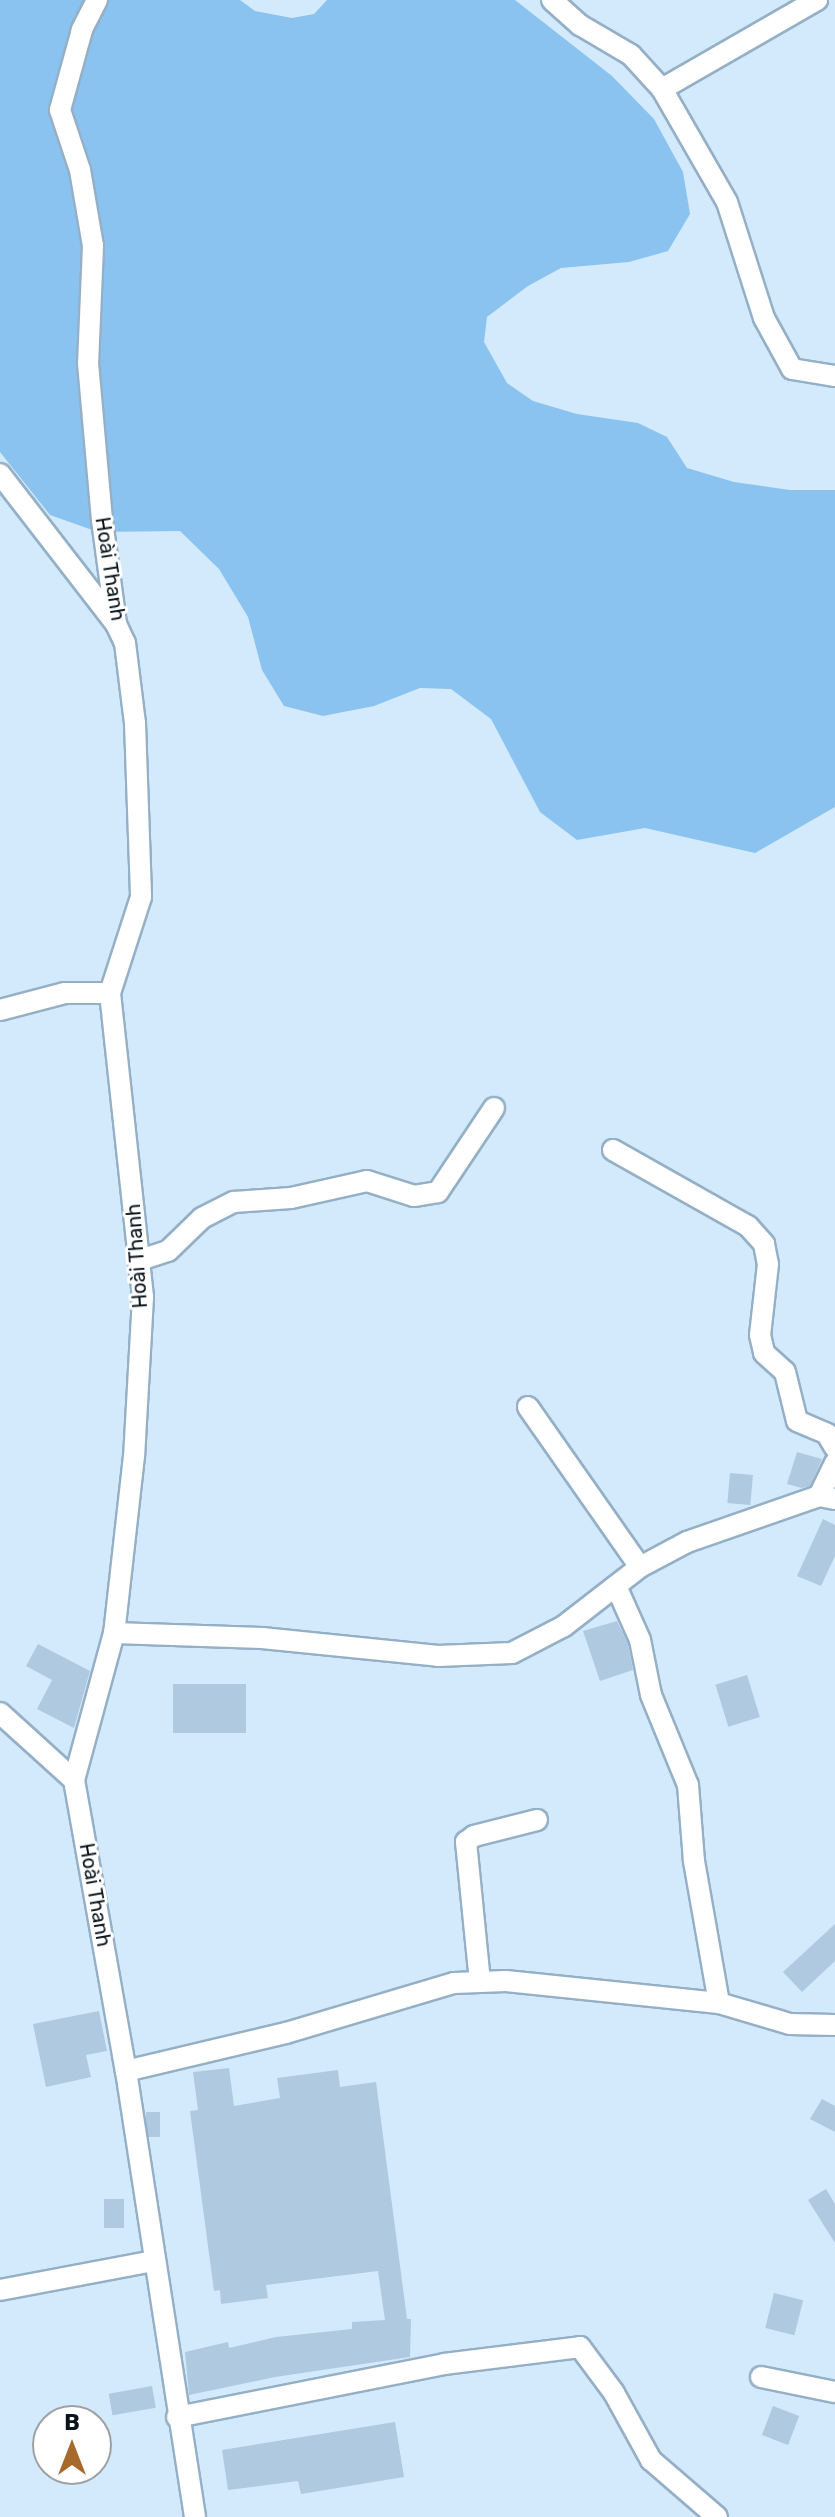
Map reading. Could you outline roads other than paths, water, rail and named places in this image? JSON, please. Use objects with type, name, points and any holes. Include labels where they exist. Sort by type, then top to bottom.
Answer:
[{"type":"street","name":"Hoài Thanh","points":[[97,0],[82,30],[60,110],[80,170],[93,246],[88,363],[102,520],[116,624],[125,643],[135,723],[141,897],[110,993],[143,1297],[134,1456],[114,1633],[74,1780],[126,2071],[177,2417],[195,2517]]},
{"type":"street","points":[[552,0],[580,25],[631,55],[662,89],[727,202],[764,318],[792,369],[835,376]]},
{"type":"street","points":[[662,89],[817,0]]},
{"type":"street","points":[[0,474],[116,624]]},
{"type":"street","points":[[0,1010],[65,993],[110,993]]},
{"type":"street","points":[[140,1260],[168,1251],[202,1218],[234,1202],[291,1198],[367,1181],[414,1196],[438,1192],[494,1108]]},
{"type":"street","points":[[613,1150],[748,1226],[764,1244],[768,1264],[760,1335],[764,1353],[785,1372],[797,1421],[827,1434],[835,1448]]},
{"type":"street","points":[[528,1407],[640,1567]]},
{"type":"street","points":[[114,1633],[262,1638],[438,1656],[512,1653],[564,1626],[640,1567],[687,1542],[827,1497],[835,1463]]},
{"type":"street","points":[[616,1586],[640,1640],[651,1695],[688,1785],[694,1861],[719,2003]]},
{"type":"street","points":[[0,1713],[74,1780]]},
{"type":"street","points":[[480,1982],[466,1842],[474,1836],[537,1820]]},
{"type":"street","points":[[126,2071],[286,2033],[454,1983],[506,1981],[719,2003],[790,2024],[835,2025]]},
{"type":"street","points":[[0,2290],[154,2261]]},
{"type":"street","points":[[177,2417],[444,2364],[580,2347],[614,2393],[651,2460],[717,2517]]},
{"type":"street","points":[[761,2377],[835,2392]]}]
